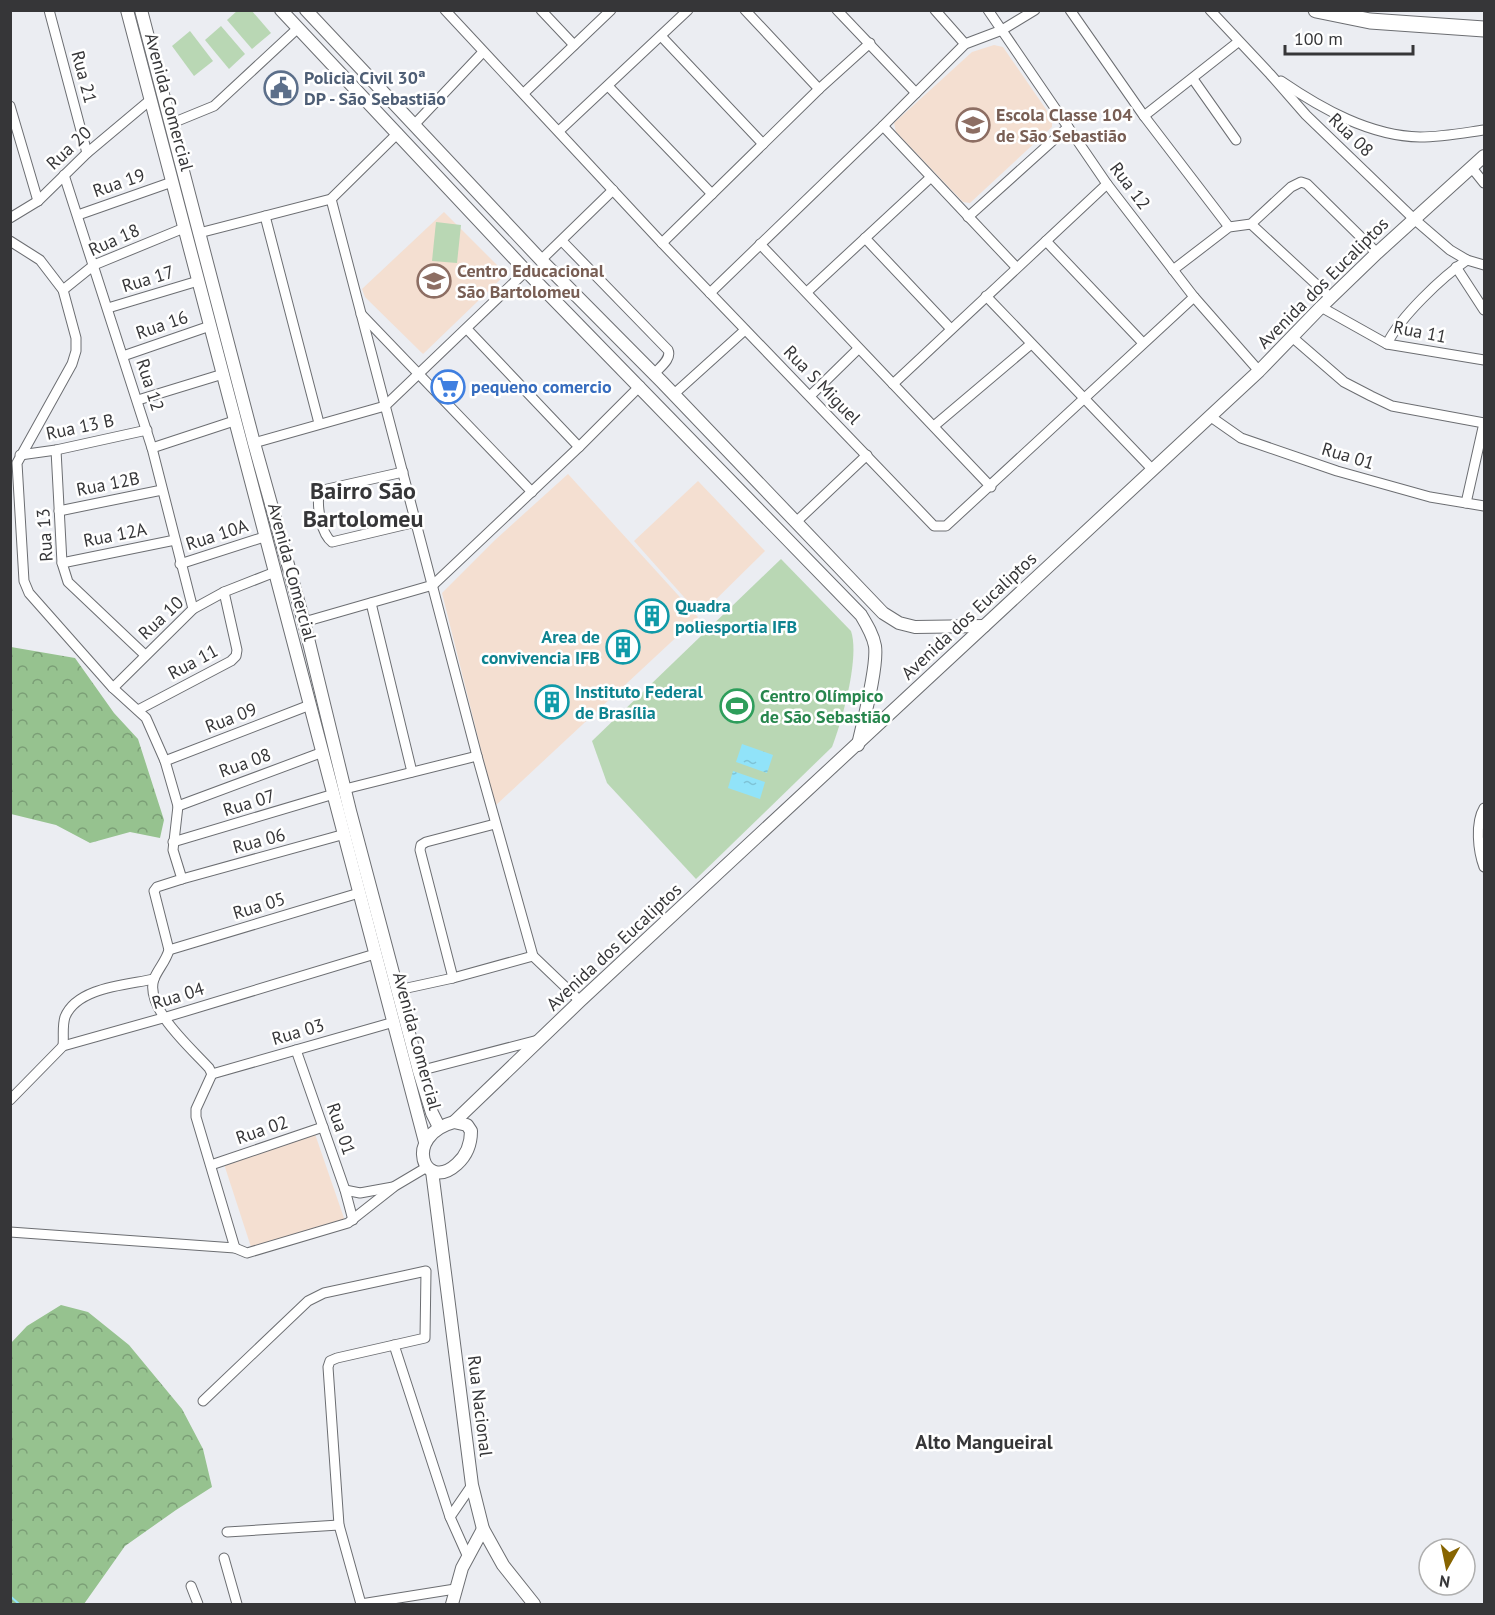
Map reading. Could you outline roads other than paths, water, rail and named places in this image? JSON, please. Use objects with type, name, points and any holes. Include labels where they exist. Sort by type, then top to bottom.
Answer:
[{"type":"main road","points":[[1316,10],[1370,21],[1485,29]]},
{"type":"street","name":"Rua 21","points":[[49,10],[87,153]]},
{"type":"street","name":"Avenida Comercial","points":[[127,10],[171,182],[182,196],[199,233],[235,396],[234,421],[323,752],[333,767]]},
{"type":"street","name":"Avenida Comercial","points":[[141,10],[178,155],[184,228],[210,326],[223,374],[235,396],[254,443],[304,622],[339,792],[398,990],[419,1071],[432,1113],[439,1127]]},
{"type":"street","points":[[281,10],[526,271],[861,615],[875,647],[858,745]]},
{"type":"street","points":[[306,10],[541,260],[674,394],[883,613],[899,623],[915,627],[984,626]]},
{"type":"street","name":"Rua S Miguel","points":[[446,10],[662,243],[934,526],[946,526],[991,487],[1194,297]]},
{"type":"street","points":[[541,10],[574,45]]},
{"type":"street","points":[[524,93],[611,10]]},
{"type":"street","points":[[559,131],[688,10]]},
{"type":"street","points":[[745,10],[819,89]]},
{"type":"street","points":[[837,10],[916,93]]},
{"type":"street","points":[[935,10],[965,44]]},
{"type":"street","name":"Rua 12","points":[[988,10],[1107,184],[1194,297],[1259,371]]},
{"type":"street","points":[[710,293],[965,44],[1002,30],[1035,10]]},
{"type":"street","points":[[1070,10],[1144,116],[1228,227]]},
{"type":"street","name":"Rua 08","points":[[1210,10],[1306,115],[1414,219],[1450,250],[1467,260],[1485,265]]},
{"type":"street","points":[[170,124],[214,106],[297,29]]},
{"type":"street","points":[[661,36],[763,144]]},
{"type":"street","points":[[1144,116],[1194,79],[1238,42]]},
{"type":"street","points":[[323,57],[337,43]]},
{"type":"street","points":[[662,243],[819,89],[870,43]]},
{"type":"street","points":[[414,125],[483,52]]},
{"type":"street","points":[[1270,74],[1314,104],[1361,125],[1418,137],[1485,130]]},
{"type":"street","points":[[1194,79],[1236,140]]},
{"type":"street","points":[[608,86],[712,194]]},
{"type":"street","name":"Rua 20","points":[[10,218],[38,201],[87,153],[149,101]]},
{"type":"street","points":[[1306,115],[1314,104]]},
{"type":"street","points":[[10,106],[38,201]]},
{"type":"street","points":[[883,126],[1016,267]]},
{"type":"street","points":[[968,217],[1068,127]]},
{"type":"street","points":[[199,233],[331,199],[398,133]]},
{"type":"street","points":[[165,158],[178,155]]},
{"type":"street","name":"Avenida dos Eucaliptos","points":[[454,1122],[580,1001],[1259,371],[1377,253],[1485,156]]},
{"type":"street","points":[[1472,168],[1485,183]]},
{"type":"street","name":"Rua 12","points":[[64,175],[147,430],[193,609]]},
{"type":"street","points":[[807,292],[930,177]]},
{"type":"street","name":"Rua 19","points":[[78,215],[171,182]]},
{"type":"street","points":[[1173,270],[1228,227],[1251,224],[1291,187],[1301,182],[1306,184],[1377,253]]},
{"type":"street","points":[[893,384],[1107,184]]},
{"type":"street","points":[[541,260],[613,190]]},
{"type":"street","points":[[331,199],[495,824],[533,956],[580,1001]]},
{"type":"street","points":[[265,216],[319,423]]},
{"type":"street","points":[[1251,224],[1331,298]]},
{"type":"street","name":"Rua 18","points":[[63,290],[94,265],[184,228]]},
{"type":"street","points":[[865,238],[951,329]]},
{"type":"street","points":[[10,241],[39,260],[63,290],[76,338],[76,351],[72,364],[17,463],[24,581],[29,593],[113,688],[146,718],[165,761],[178,806],[173,850],[182,879]]},
{"type":"street","points":[[562,241],[668,350],[668,358],[649,396]]},
{"type":"street","points":[[1046,241],[1143,344]]},
{"type":"street","points":[[760,244],[991,487]]},
{"type":"street","points":[[1387,344],[1398,327],[1434,286],[1455,267],[1467,260]]},
{"type":"street","points":[[1455,267],[1485,310]]},
{"type":"street","points":[[254,443],[385,405],[526,271]]},
{"type":"street","name":"Rua 17","points":[[108,308],[198,280]]},
{"type":"street","points":[[986,296],[1152,469]]},
{"type":"street","name":"Rua 11","points":[[1321,307],[1387,344],[1485,360]]},
{"type":"street","points":[[361,313],[532,492]]},
{"type":"street","name":"Rua 16","points":[[123,356],[210,326]]},
{"type":"street","points":[[467,329],[579,447]]},
{"type":"street","points":[[674,394],[745,330]]},
{"type":"street","points":[[1292,337],[1344,381],[1392,406],[1484,423],[1466,503]]},
{"type":"street","points":[[934,426],[1031,344]]},
{"type":"street","points":[[810,396],[858,349]]},
{"type":"street","points":[[138,400],[223,374]]},
{"type":"street","points":[[304,622],[433,585],[640,386]]},
{"type":"street","name":"Rua 01","points":[[1210,417],[1241,438],[1327,467],[1430,497],[1485,506]]},
{"type":"street","points":[[152,448],[234,421]]},
{"type":"street","name":"Rua 13 B","points":[[20,455],[56,450],[147,430]]},
{"type":"street","name":"Rua 13","points":[[56,450],[62,562],[68,582],[145,655]]},
{"type":"street","points":[[796,522],[867,455]]},
{"type":"street","points":[[246,466],[259,463]]},
{"type":"street","points":[[402,472],[324,490],[319,494],[318,501],[327,538],[332,542],[416,522]]},
{"type":"street","name":"Rua 12B","points":[[59,511],[162,490]]},
{"type":"street","name":"Rua 10A","points":[[180,564],[264,537]]},
{"type":"street","name":"Rua 12A","points":[[62,562],[175,540]]},
{"type":"street","name":"Rua 10","points":[[113,688],[193,609],[224,592],[275,572]]},
{"type":"street","points":[[839,590],[850,579]]},
{"type":"street","name":"Rua 11","points":[[138,710],[231,661],[236,656],[237,650],[224,592]]},
{"type":"street","points":[[371,603],[412,772]]},
{"type":"street","name":"Rua 09","points":[[165,761],[310,705]]},
{"type":"street","name":"Rua 08","points":[[178,806],[323,752]]},
{"type":"street","name":"Rua 07","points":[[173,843],[339,792],[477,756]]},
{"type":"street","points":[[1485,808],[1480,816],[1480,854],[1485,867]]},
{"type":"street","name":"Avenida Comercial","points":[[345,812],[345,834],[359,893],[425,1142]]},
{"type":"street","points":[[453,978],[420,850],[421,845],[495,824]]},
{"type":"street","name":"Rua 06","points":[[169,950],[155,889],[182,879],[345,834]]},
{"type":"street","name":"Rua 05","points":[[169,950],[359,893]]},
{"type":"street","points":[[169,950],[154,979],[153,991],[163,1018],[212,1074],[196,1109],[196,1117],[235,1248]]},
{"type":"street","name":"Rua 04","points":[[10,1100],[63,1046],[375,954]]},
{"type":"street","points":[[398,990],[533,956]]},
{"type":"street","points":[[63,1046],[64,1020],[70,1008],[81,998],[94,992],[154,979]]},
{"type":"street","name":"Rua 03","points":[[212,1074],[394,1022]]},
{"type":"street","points":[[419,1071],[543,1038]]},
{"type":"street","name":"Rua 01","points":[[296,1050],[345,1190],[353,1221]]},
{"type":"street","points":[[435,1196],[446,1173],[459,1163],[470,1147],[472,1118],[478,1101]]},
{"type":"street","points":[[446,1173],[437,1173],[430,1169],[423,1158],[425,1142],[430,1134],[439,1127],[454,1122],[466,1125],[471,1131]]},
{"type":"street","name":"Rua 02","points":[[211,1165],[323,1127]]},
{"type":"street","points":[[10,1232],[235,1248],[247,1253],[353,1221],[395,1186],[430,1169]]},
{"type":"street","name":"Rua Nacional","points":[[430,1169],[472,1485],[483,1529],[503,1565],[534,1605]]},
{"type":"street","points":[[345,1190],[360,1192],[395,1186]]},
{"type":"street","points":[[203,1401],[308,1301],[324,1293],[426,1271],[425,1338],[330,1361],[328,1367],[339,1525],[360,1604],[456,1589]]},
{"type":"street","points":[[394,1345],[450,1517],[467,1555]]},
{"type":"street","points":[[450,1517],[472,1485]]},
{"type":"street","points":[[227,1532],[339,1525]]},
{"type":"street","points":[[452,1605],[467,1555],[483,1529]]},
{"type":"street","points":[[224,1558],[237,1605]]},
{"type":"street","points":[[191,1586],[198,1605]]},
{"type":"water","points":[[742,744],[773,755],[767,773],[736,762]]},
{"type":"water","points":[[733,771],[765,782],[760,799],[728,788]]},
{"type":"waterway","points":[[10,1596],[19,1604]]},
{"type":"place","name":"Policia Civil 30ª DP - São Sebastião","points":[[281,88]]},
{"type":"place","name":"Escola Classe 104 de São Sebastião","points":[[973,125]]},
{"type":"place","name":"Centro Educacional São Bartolomeu","points":[[434,281]]},
{"type":"place","name":"pequeno comercio","points":[[448,387]]},
{"type":"place","name":"Quadra poliesportia IFB","points":[[652,616]]},
{"type":"place","name":"Area de convivencia IFB","points":[[623,647]]},
{"type":"place","name":"Instituto Federal de Brasília","points":[[552,702]]},
{"type":"place","name":"Centro Olímpico de São Sebastião","points":[[737,706]]},
{"type":"district","name":"Bairro São Bartolomeu","points":[[363,505]]},
{"type":"district","name":"Alto Mangueiral","points":[[984,1442]]}]
